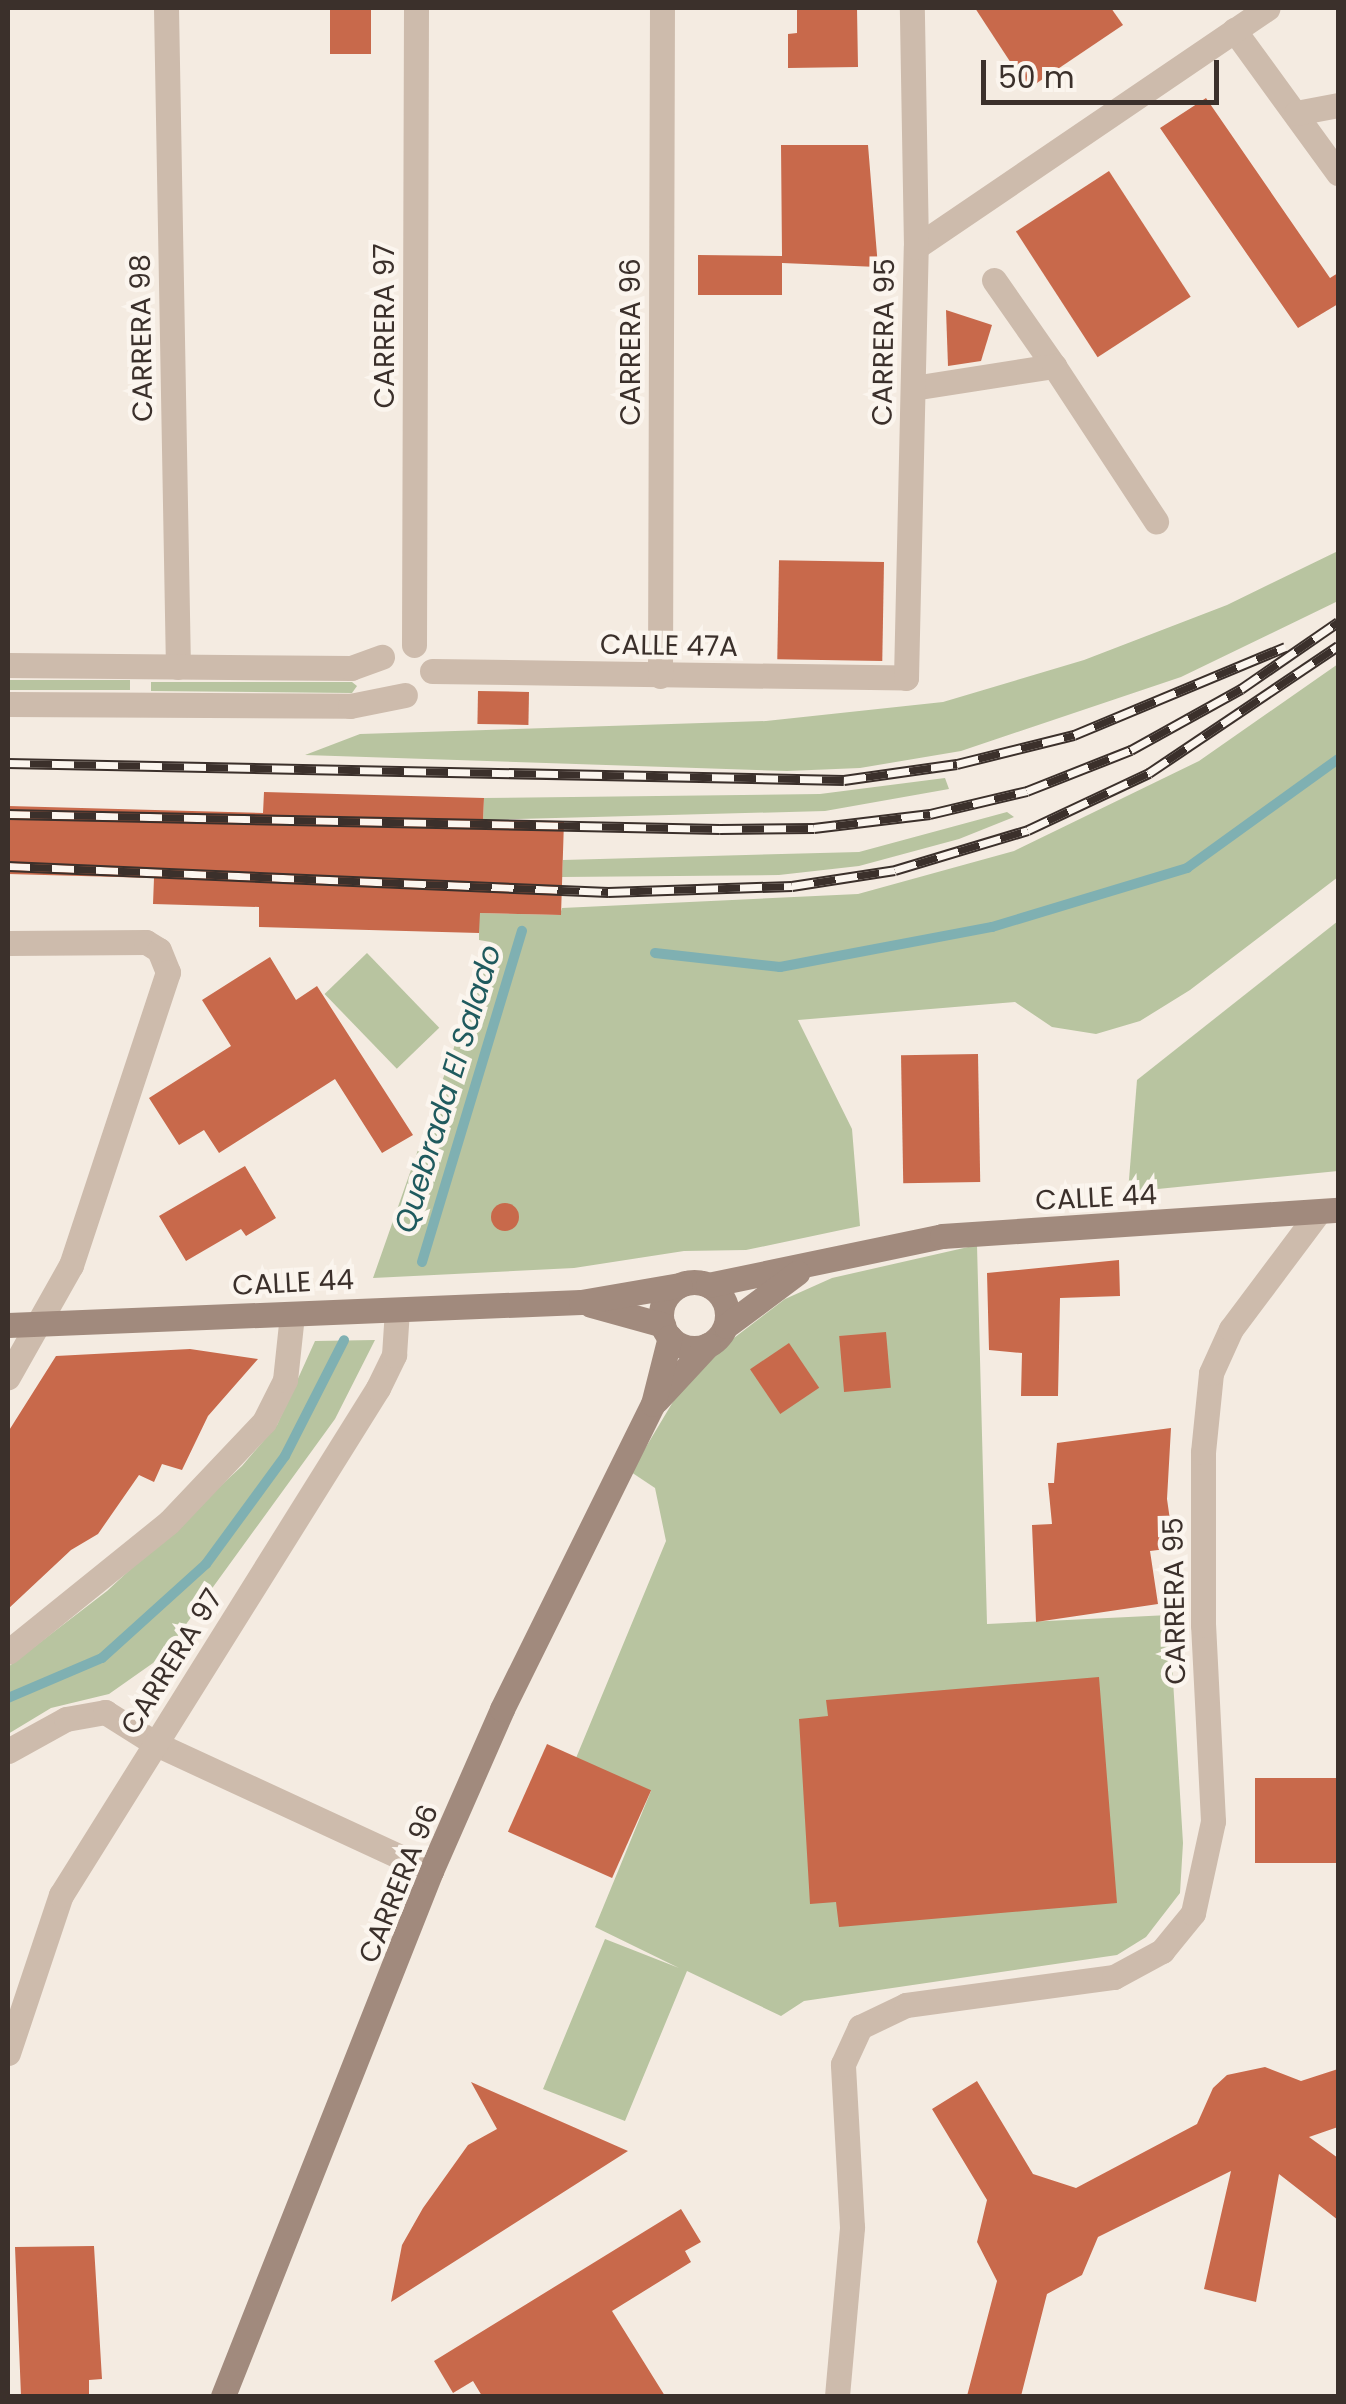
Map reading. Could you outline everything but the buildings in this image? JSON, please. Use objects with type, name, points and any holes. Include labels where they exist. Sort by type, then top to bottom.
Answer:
[{"type":"street","name":"CARRERA 98","points":[[166,8],[178,667]]},
{"type":"street","name":"CARRERA 97","points":[[414,645],[416,8]]},
{"type":"street","name":"CARRERA 96","points":[[660,676],[662,8]]},
{"type":"street","name":"CARRERA 95","points":[[906,678],[916,247],[912,8]]},
{"type":"street","points":[[916,247],[1268,8]]},
{"type":"street","points":[[1234,30],[1338,172]]},
{"type":"street","points":[[1296,113],[1338,105]]},
{"type":"street","points":[[994,280],[1156,522]]},
{"type":"street","points":[[913,388],[1054,366]]},
{"type":"street","points":[[8,665],[351,668],[382,657],[396,644],[424,650],[432,671],[423,688],[350,706],[8,704]]},
{"type":"street","points":[[382,657],[381,678],[405,695]]},
{"type":"street","name":"CALLE 47A","points":[[432,671],[906,678]]},
{"type":"street","points":[[8,943],[146,942],[160,950],[168,972],[100,1189],[62,1282],[8,1377]]},
{"type":"street","name":"CARRERA 95","points":[[837,2396],[852,2228],[843,2064],[860,2027],[906,2006],[1114,1977],[1172,1942],[1203,1886],[1213,1821],[1202,1626],[1203,1452],[1211,1373],[1231,1329],[1328,1212]]},
{"type":"street","name":"CALLE 44","points":[[708,1284],[801,1270],[942,1236],[1328,1212]]},
{"type":"street","name":"CALLE 44","points":[[726,1326],[801,1270]]},
{"type":"street","points":[[708,1284],[726,1305],[726,1326],[708,1345],[687,1348],[666,1331],[666,1298],[680,1285],[708,1284]]},
{"type":"street","name":"CALLE 44","points":[[8,1325],[581,1302],[680,1285]]},
{"type":"street","name":"CALLE 44","points":[[581,1302],[666,1331]]},
{"type":"street","name":"CARRERA 97","points":[[8,2054],[60,1895],[378,1388],[394,1355],[397,1310]]},
{"type":"street","points":[[8,1652],[169,1522],[264,1422],[285,1380],[292,1314]]},
{"type":"street","name":"CARRERA 96","points":[[222,2396],[431,1871],[510,1693],[653,1404],[666,1331]]},
{"type":"street","name":"CARRERA 96","points":[[653,1404],[708,1345]]},
{"type":"street","points":[[8,1751],[66,1720],[105,1712],[156,1744],[431,1871]]},
{"type":"green space","points":[[1338,551],[1338,601],[1181,677],[961,751],[860,768],[787,771],[305,755],[360,734],[766,721],[943,702],[1084,660],[1227,605]]},
{"type":"green space","points":[[1338,664],[1338,877],[1190,990],[1140,1021],[1096,1034],[1052,1027],[1015,1002],[798,1020],[852,1129],[860,1226],[746,1250],[684,1251],[574,1268],[373,1278],[491,942],[479,940],[479,913],[560,915],[562,908],[858,894],[1014,851],[1199,761]]},
{"type":"green space","points":[[8,680],[130,680],[130,690],[8,690]]},
{"type":"green space","points":[[151,682],[352,682],[357,686],[352,693],[151,691]]},
{"type":"green space","points":[[945,778],[949,789],[825,811],[483,820],[484,798],[820,794]]},
{"type":"green space","points":[[1007,812],[1014,817],[959,839],[859,866],[779,875],[562,877],[563,860],[859,852]]},
{"type":"green space","points":[[1338,921],[1338,1171],[1128,1192],[1137,1080]]},
{"type":"green space","points":[[367,953],[439,1028],[397,1069],[325,994]]},
{"type":"green space","points":[[977,1245],[987,1624],[1169,1615],[1183,1843],[1180,1893],[1146,1937],[1117,1955],[804,2001],[781,2016],[687,1971],[625,2121],[543,2089],[605,1939],[679,1968],[595,1927],[651,1791],[576,1758],[666,1541],[655,1488],[631,1472],[692,1370],[785,1299],[832,1278]]},
{"type":"green space","points":[[375,1340],[335,1419],[163,1656],[109,1694],[51,1708],[8,1734],[8,1667],[107,1591],[242,1466],[277,1425],[315,1341]]},
{"type":"waterway","points":[[655,953],[780,967],[992,927],[1187,868],[1338,759]]},
{"type":"waterway","name":"Quebrada El Salado","points":[[422,1262],[522,931]]},
{"type":"waterway","name":"Quebrada El Salado","points":[[8,1698],[102,1658],[206,1564],[285,1456],[344,1340]]},
{"type":"railway","points":[[8,814],[720,829],[814,828],[930,814],[1027,791],[1131,750],[1241,689],[1338,622]]},
{"type":"railway","points":[[8,866],[608,892],[792,886],[895,870],[1028,830],[1149,773],[1338,646]]},
{"type":"railway","points":[[8,763],[844,780],[957,764],[1074,735],[1285,647]]}]
